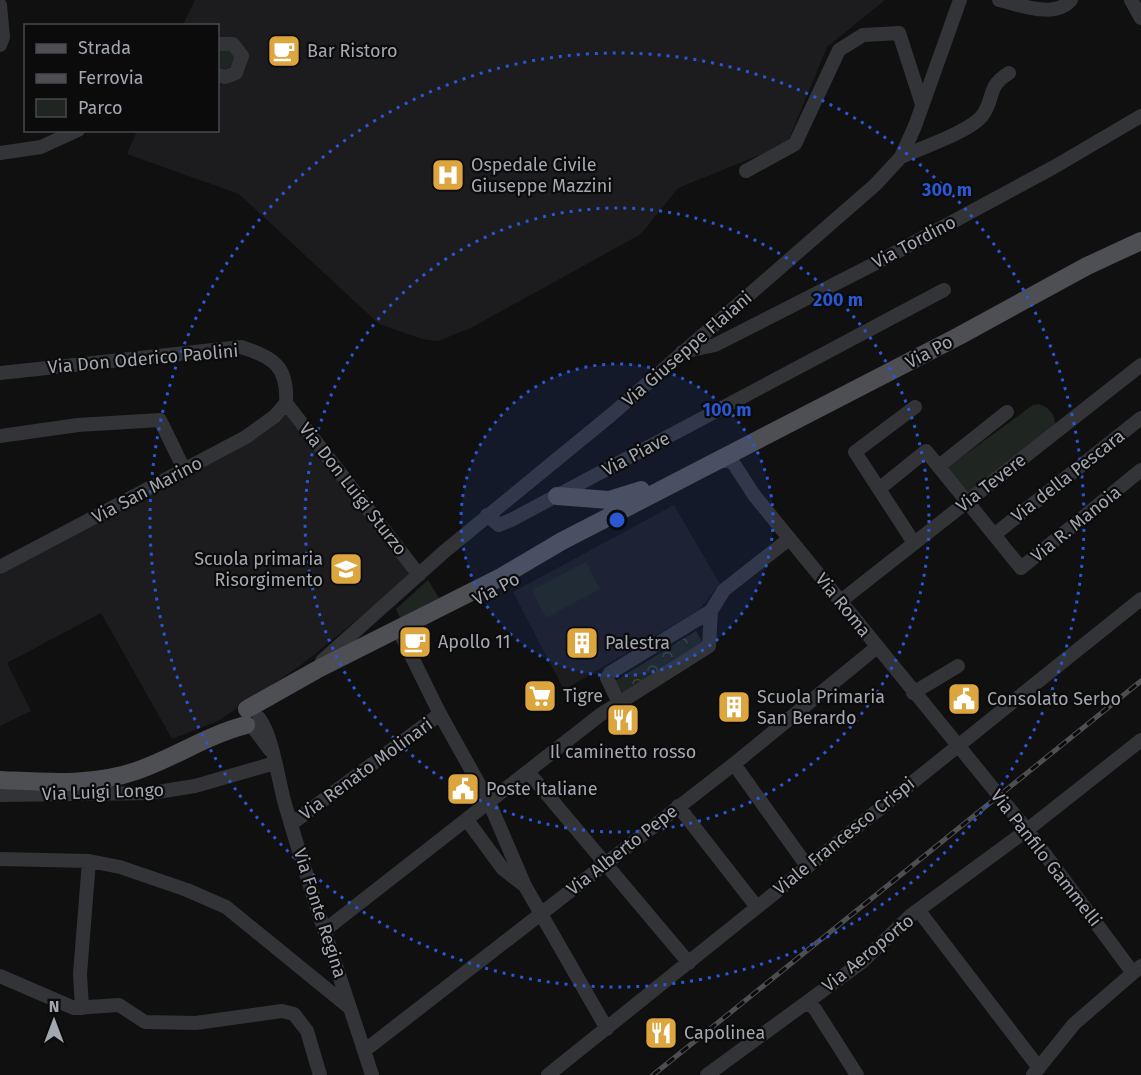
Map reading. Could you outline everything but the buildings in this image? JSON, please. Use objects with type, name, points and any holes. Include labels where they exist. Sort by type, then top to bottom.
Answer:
[{"type":"main road","name":"Via Po","points":[[302,684],[506,586],[738,454],[829,407],[835,399],[959,336],[1087,266],[1141,243]]},
{"type":"main road","name":"Via Po","points":[[302,684],[337,654],[501,577],[644,493],[724,462],[964,344],[1141,243]]},
{"type":"main road","points":[[557,496],[609,500],[644,493],[644,503],[573,541],[566,550]]},
{"type":"main road","points":[[0,780],[85,780],[251,718],[302,684]]},
{"type":"street","name":"Via Giuseppe Flaiani","points":[[337,654],[419,575],[487,515],[611,415],[680,352],[875,185],[901,157],[960,0]]},
{"type":"street","points":[[999,0],[1053,11],[1065,7],[1071,0]]},
{"type":"street","points":[[1131,0],[1141,18]]},
{"type":"street","points":[[0,5],[3,37],[0,45]]},
{"type":"street","points":[[746,171],[795,144],[839,50],[863,35],[899,33],[922,104]]},
{"type":"street","points":[[219,44],[227,42],[237,47],[242,62],[231,75],[219,75]]},
{"type":"street","points":[[901,157],[965,127],[982,116],[997,80],[1009,73]]},
{"type":"street","name":"Via Tordino","points":[[680,352],[715,345],[868,267],[1054,167],[1141,116]]},
{"type":"street","points":[[0,153],[41,147],[74,132]]},
{"type":"street","name":"Via Piave","points":[[487,515],[499,525],[944,290]]},
{"type":"street","name":"Via Don Oderico Paolini","points":[[0,373],[241,347],[264,354],[282,370],[287,388],[286,404]]},
{"type":"street","name":"Via Tevere","points":[[842,600],[1141,365]]},
{"type":"street","name":"Via San Marino","points":[[0,567],[246,437],[275,416],[286,404]]},
{"type":"street","name":"Via Don Luigi Sturzo","points":[[286,404],[419,575]]},
{"type":"street","points":[[914,543],[855,452],[915,407]]},
{"type":"street","points":[[939,466],[1007,412]]},
{"type":"street","name":"Via della Pescara","points":[[994,535],[1141,418]]},
{"type":"street","points":[[0,436],[78,425],[160,420],[184,469]]},
{"type":"street","name":"Via R. Manoia","points":[[879,489],[927,451],[1021,568],[1141,470]]},
{"type":"street","name":"Via Roma","points":[[724,462],[842,600],[956,746]]},
{"type":"street","points":[[619,703],[608,685],[607,678],[610,673],[711,611],[724,590],[789,539]]},
{"type":"street","name":"Viale Francesco Crispi","points":[[548,1075],[1141,599]]},
{"type":"street","points":[[325,930],[529,773],[570,738],[619,703],[709,646],[711,611]]},
{"type":"street","points":[[402,637],[440,714],[489,802],[525,886],[607,1029]]},
{"type":"street","name":"Via Alberto Pepe","points":[[364,1051],[734,764],[877,647]]},
{"type":"street","points":[[913,693],[958,666]]},
{"type":"street","name":"Via Renato Molinari","points":[[291,824],[440,714]]},
{"type":"street","name":"Via Fonte Regina","points":[[251,718],[273,756],[291,824],[372,1075]]},
{"type":"street","name":"Via Aeroporto","points":[[707,1075],[862,962],[910,916],[920,911],[1027,830],[1141,740]]},
{"type":"street","name":"Via Panfilo Gammelli","points":[[956,746],[1027,830],[1137,970]]},
{"type":"street","name":"Via Luigi Longo","points":[[0,795],[151,793],[195,786],[273,756]]},
{"type":"street","points":[[734,764],[807,866]]},
{"type":"street","points":[[529,773],[604,865],[689,963]]},
{"type":"street","points":[[678,806],[756,906]]},
{"type":"street","points":[[467,820],[503,869],[525,886]]},
{"type":"street","points":[[0,859],[89,861],[120,867],[187,890],[226,907],[350,1008]]},
{"type":"street","points":[[82,1008],[80,974],[89,861]]},
{"type":"street","points":[[920,911],[1036,1071],[1074,1024],[1137,970]]},
{"type":"street","points":[[0,976],[59,1002],[82,1008],[119,1005],[145,1022],[172,1023],[282,1011],[294,1014],[307,1031],[320,1075]]},
{"type":"street","points":[[808,1003],[816,1009],[857,1075]]},
{"type":"shaded area","name":"Ospedale Civile Giuseppe Mazzini","points":[[195,0],[885,0],[827,47],[787,144],[678,188],[641,234],[471,328],[438,341],[422,339],[379,324],[239,194],[127,154],[137,132],[219,132],[219,24],[183,24]]},
{"type":"shaded area","points":[[287,411],[412,575],[300,666],[218,721],[172,739],[101,613],[7,663],[31,711],[0,726],[0,575],[250,440]]},
{"type":"shaded area","points":[[674,505],[720,584],[699,610],[564,690],[513,592]]},
{"type":"green space","points":[[225,49],[234,55],[232,66],[225,69],[219,67],[219,51]]},
{"type":"green space","points":[[1039,404],[1051,412],[1055,427],[970,494],[948,467],[1033,405]]},
{"type":"green space","points":[[586,562],[600,589],[546,618],[532,590]]},
{"type":"green space","points":[[428,580],[439,598],[400,618],[396,609]]},
{"type":"green space","points":[[696,631],[703,643],[623,693],[615,681]]},
{"type":"railway","points":[[653,1075],[1141,681]]},
{"type":"place","name":"Bar Ristoro","points":[[284,51]]},
{"type":"place","name":"Ospedale Civile Giuseppe Mazzini","points":[[448,175]]},
{"type":"place","name":"Scuola primaria Risorgimento","points":[[346,569]]},
{"type":"place","name":"Apollo 11","points":[[415,642]]},
{"type":"place","name":"Palestra","points":[[582,643]]},
{"type":"place","name":"Tigre","points":[[540,696]]},
{"type":"place","name":"Consolato Serbo","points":[[964,699]]},
{"type":"place","name":"Scuola Primaria San Berardo","points":[[734,707]]},
{"type":"place","name":"Il caminetto rosso","points":[[623,720]]},
{"type":"place","name":"Poste Italiane","points":[[463,789]]},
{"type":"place","name":"Capolinea","points":[[661,1033]]}]
